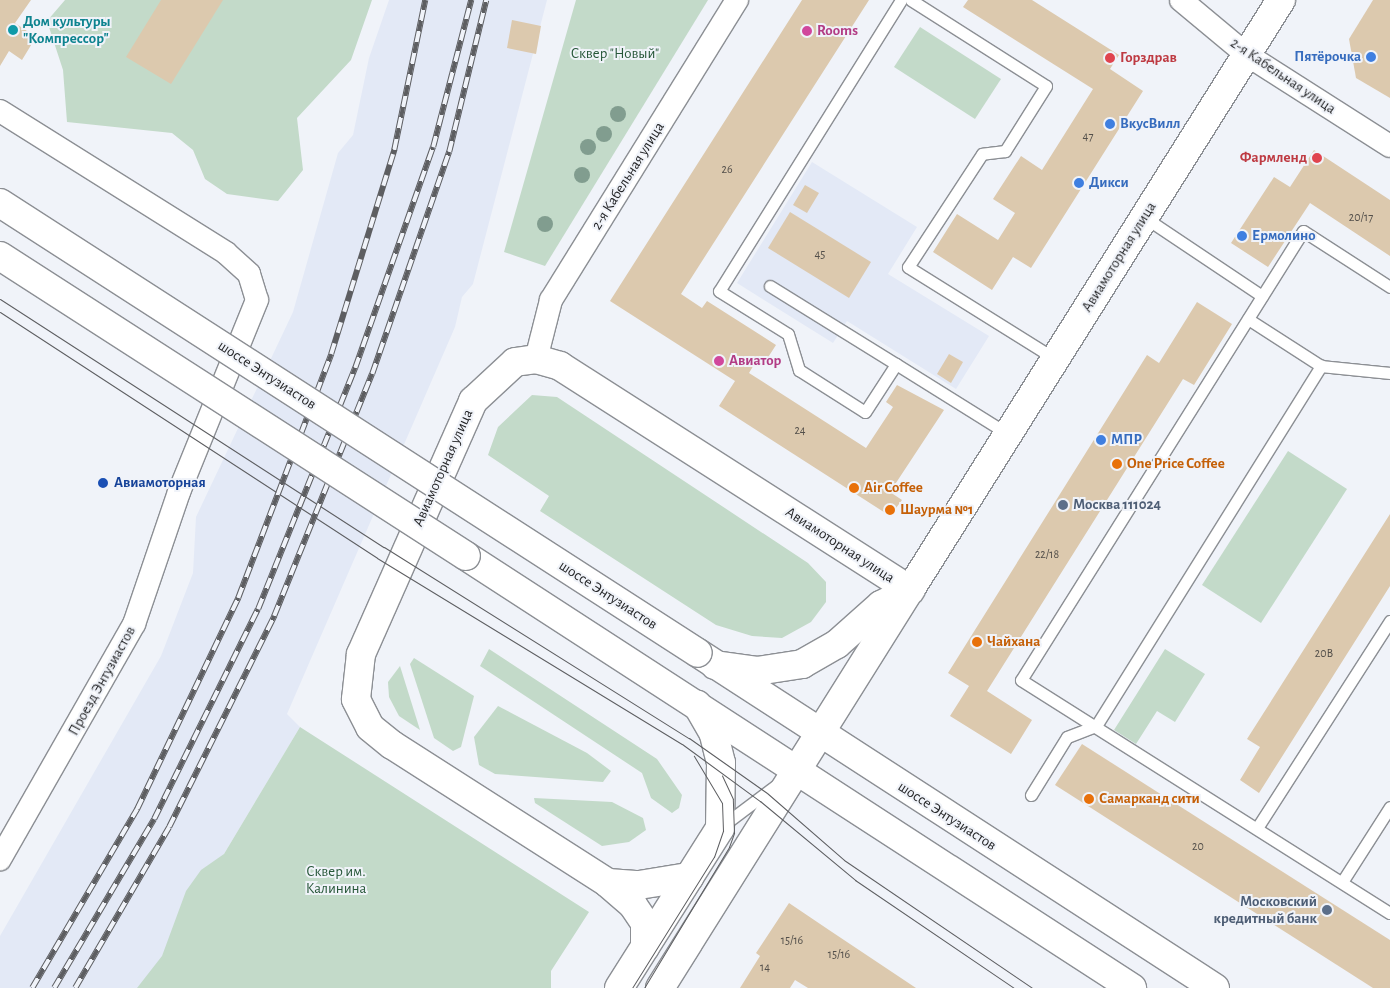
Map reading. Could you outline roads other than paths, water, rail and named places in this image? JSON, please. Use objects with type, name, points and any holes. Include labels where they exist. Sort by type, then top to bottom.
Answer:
[{"type":"main road","name":"Авиамоторная улица","points":[[660,988],[1281,0]]},
{"type":"main road","name":"шоссе Энтузиастов","points":[[0,203],[1215,988]]},
{"type":"main road","points":[[0,256],[674,690],[1132,988]]},
{"type":"main road","name":"Авиамоторная улица","points":[[645,947],[645,923],[633,905],[608,883],[392,745],[370,727],[356,699],[361,654],[473,401],[515,362],[536,359],[578,376],[910,590]]},
{"type":"main road","name":"Авиамоторная улица","points":[[706,659],[758,671],[802,664],[837,644],[882,605],[910,590]]},
{"type":"main road","points":[[619,988],[720,828],[722,763],[714,734],[697,705]]},
{"type":"main road","name":"Авиамоторная улица","points":[[608,883],[639,885],[689,877]]},
{"type":"street","name":"2-я Кабельная улица","points":[[536,359],[552,300],[737,0]]},
{"type":"street","name":"2-я Кабельная улица","points":[[1181,0],[1246,55],[1390,146]]},
{"type":"street","name":"Проезд Энтузиастов","points":[[0,111],[226,253],[256,286],[257,300],[179,492],[134,624],[0,859]]},
{"type":"lane","points":[[896,364],[865,412],[799,370],[788,334],[719,290],[901,0]]},
{"type":"lane","points":[[911,0],[1046,86],[1005,151],[982,154],[908,267],[1055,359]]},
{"type":"lane","points":[[1144,217],[1262,296]]},
{"type":"lane","points":[[1390,287],[1303,232],[1021,680],[1390,913]]},
{"type":"lane","points":[[770,286],[1008,434]]},
{"type":"lane","points":[[1248,319],[1322,366],[1390,373]]},
{"type":"lane","points":[[1031,795],[1067,737],[1096,726],[1322,366]]},
{"type":"lane","points":[[1257,828],[1390,621]]},
{"type":"lane","points":[[720,828],[796,769]]},
{"type":"lane","points":[[1342,882],[1390,807]]},
{"type":"tram line","points":[[0,299],[384,547],[689,738],[767,793],[844,860],[1032,988]]},
{"type":"tram line","points":[[0,312],[377,558],[682,744],[760,801],[855,880],[1014,988]]},
{"type":"tram line","points":[[632,988],[714,857],[723,831],[722,803],[694,756]]},
{"type":"tram line","points":[[644,988],[729,847],[734,833],[733,799],[722,775]]},
{"type":"railway","points":[[32,988],[137,809],[238,598],[331,354],[394,150],[425,0]]},
{"type":"railway","points":[[54,988],[154,819],[258,609],[355,368],[433,147],[471,0]]},
{"type":"railway","points":[[75,988],[169,827],[274,616],[372,374],[449,152],[486,0]]},
{"type":"place","name":"Дом культуры \"Компрессор\"","points":[[13,30]]},
{"type":"place","name":"Rooms","points":[[807,31]]},
{"type":"place","name":"Пятёрочка","points":[[1371,57]]},
{"type":"place","name":"Горздрав","points":[[1110,58]]},
{"type":"place","name":"ВкусВилл","points":[[1110,124]]},
{"type":"place","name":"Фармленд","points":[[1317,158]]},
{"type":"place","name":"Дикси","points":[[1079,183]]},
{"type":"place","name":"Ермолино","points":[[1242,236]]},
{"type":"place","name":"Авиатор","points":[[719,361]]},
{"type":"place","name":"МПР","points":[[1101,440]]},
{"type":"place","name":"One Price Coffee","points":[[1117,464]]},
{"type":"place","name":"Авиамоторная","points":[[103,483]]},
{"type":"place","name":"Air Coffee","points":[[854,488]]},
{"type":"place","name":"Москва 111024","points":[[1063,505]]},
{"type":"place","name":"Шаурма №1","points":[[890,510]]},
{"type":"place","name":"Чайхана","points":[[977,642]]},
{"type":"place","name":"Самарканд сити","points":[[1089,799]]},
{"type":"place","name":"Московский кредитный банк","points":[[1327,910]]},
{"type":"park label","name":"Сквер \"Новый\"","points":[[615,54]]},
{"type":"park label","name":"Сквер им. Калинина","points":[[336,880]]}]
